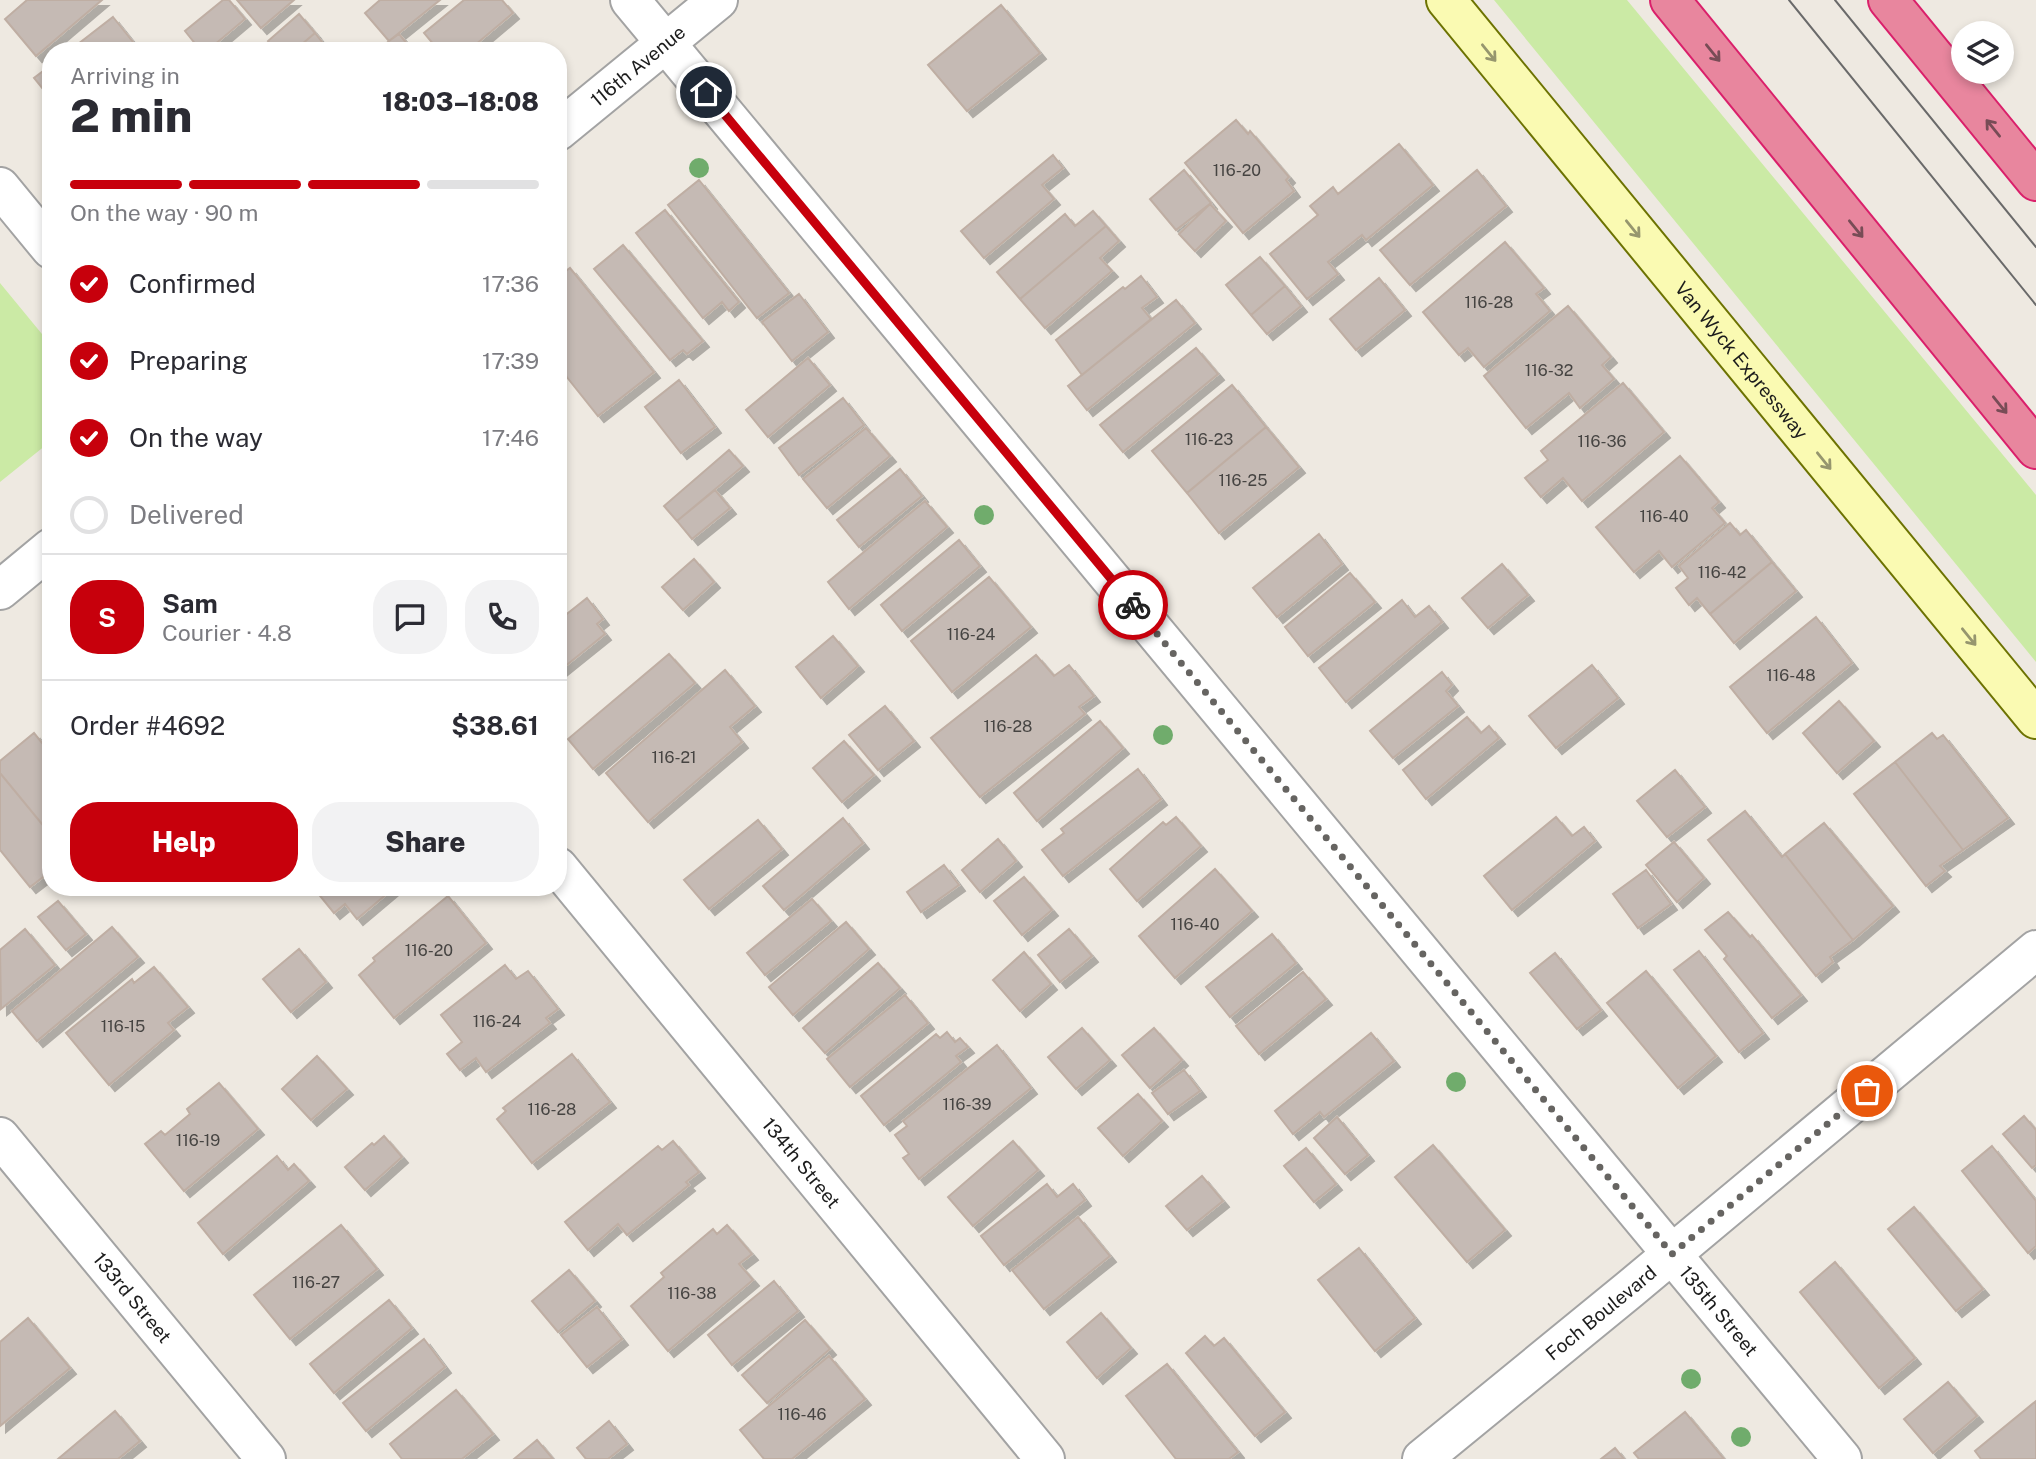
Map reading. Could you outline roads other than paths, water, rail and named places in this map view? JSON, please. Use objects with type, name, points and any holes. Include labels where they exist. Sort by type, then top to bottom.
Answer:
[{"type":"highway","points":[[1670,0],[2036,449]]},
{"type":"highway","points":[[1888,0],[2036,181]]},
{"type":"main road","name":"Van Wyck Expressway","points":[[1446,0],[2036,719]]},
{"type":"street","name":"135th Street","points":[[630,0],[1842,1459]]},
{"type":"street","name":"116th Avenue","points":[[567,124],[718,0]]},
{"type":"street","points":[[0,187],[42,238]]},
{"type":"street","points":[[0,590],[42,555]]},
{"type":"street","name":"134th Street","points":[[567,878],[1045,1459]]},
{"type":"street","name":"Foch Boulevard","points":[[1422,1459],[2036,950]]},
{"type":"street","name":"133rd Street","points":[[0,1137],[266,1459]]},
{"type":"tram line","points":[[1789,0],[2036,305]]},
{"type":"tram line","points":[[1835,0],[2036,247]]}]
